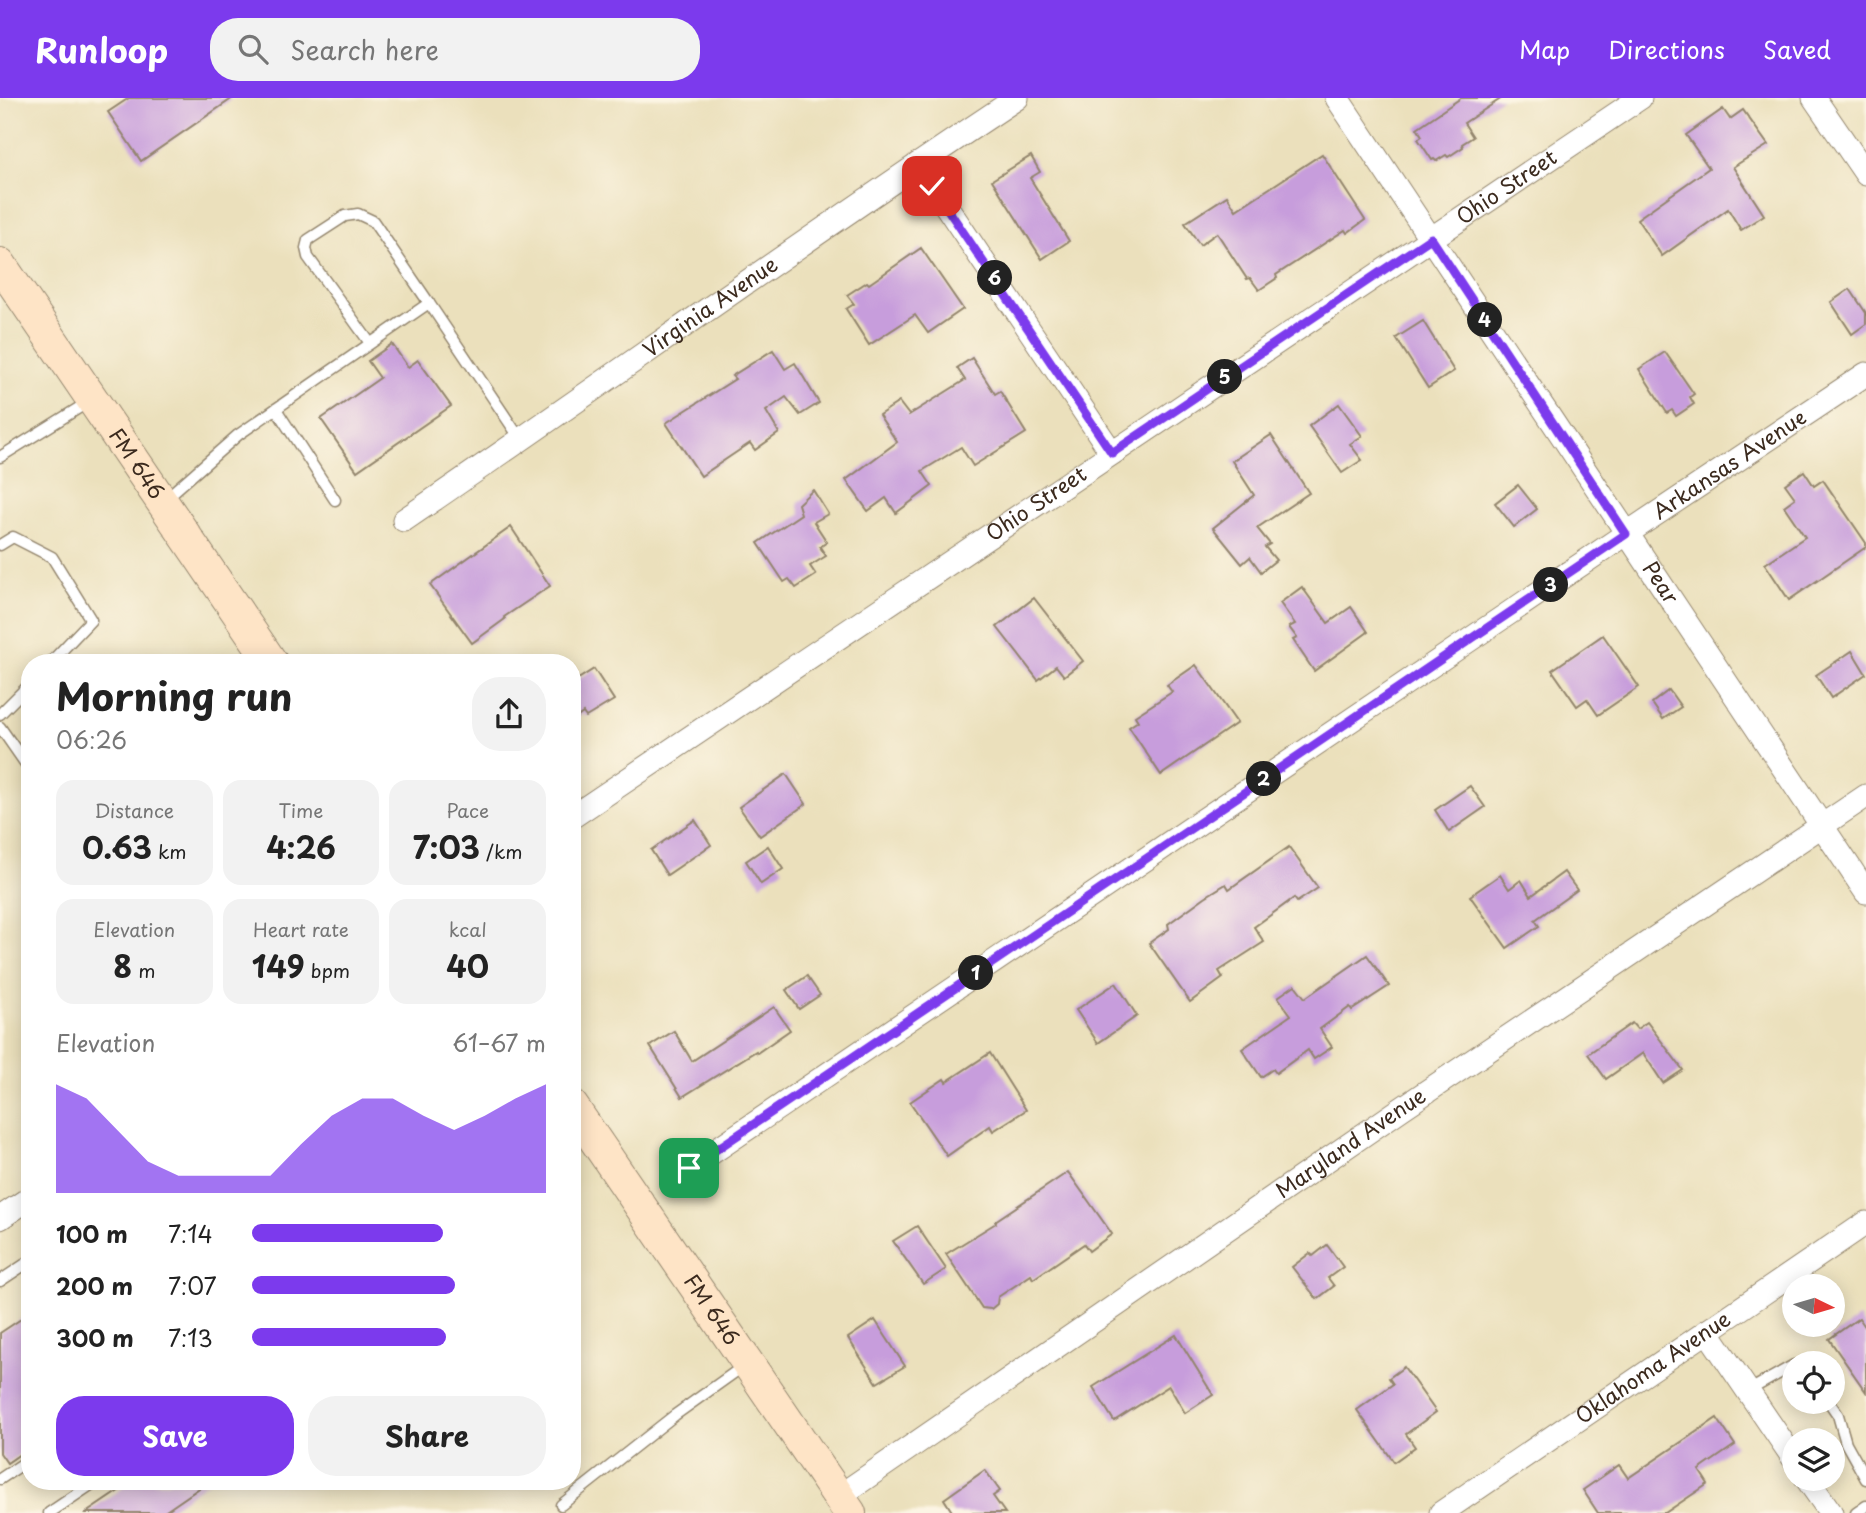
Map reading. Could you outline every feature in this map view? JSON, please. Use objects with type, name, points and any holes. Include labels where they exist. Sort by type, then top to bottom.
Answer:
[{"type":"main road","name":"FM 646","points":[[0,264],[266,654]]},
{"type":"main road","name":"FM 646","points":[[581,1119],[844,1505]]},
{"type":"street","name":"Virginia Avenue","points":[[404,520],[1017,98]]},
{"type":"street","name":"Pear","points":[[1337,98],[1866,892]]},
{"type":"street","name":"Ohio Street","points":[[581,811],[1640,98]]},
{"type":"street","points":[[1814,98],[1866,174]]},
{"type":"street","points":[[918,164],[1112,453]]},
{"type":"street","name":"Arkansas Avenue","points":[[689,1168],[1866,374]]},
{"type":"street","name":"Maryland Avenue","points":[[844,1505],[1401,1109],[1866,796]]},
{"type":"street","points":[[0,1218],[21,1204]]},
{"type":"street","name":"Oklahoma Avenue","points":[[1441,1513],[1866,1223]]},
{"type":"street","points":[[1707,1331],[1782,1441]]},
{"type":"street","points":[[1815,1491],[1830,1513]]},
{"type":"lane","points":[[370,343],[308,257],[306,248],[308,240],[345,216],[358,214],[373,221],[521,440]]},
{"type":"lane","points":[[162,502],[238,435],[429,303]]},
{"type":"lane","points":[[0,457],[93,399]]},
{"type":"lane","points":[[276,409],[335,500]]},
{"type":"lane","points":[[0,545],[13,537],[52,557],[91,620],[59,654]]},
{"type":"lane","points":[[0,714],[21,693]]},
{"type":"lane","points":[[0,727],[21,757]]},
{"type":"lane","points":[[0,1281],[21,1267]]},
{"type":"lane","points":[[581,1489],[675,1415],[747,1364]]},
{"type":"lane","points":[[1748,1391],[1782,1372]]},
{"type":"lane","points":[[1837,1414],[1846,1443],[1866,1479]]},
{"type":"lane","points":[[0,1479],[21,1465]]},
{"type":"lane","points":[[49,1513],[83,1490]]},
{"type":"lane","points":[[561,1505],[580,1490]]},
{"type":"lane","points":[[1856,1513],[1866,1506]]},
{"type":"building","points":[[129,98],[233,98],[141,161],[108,112]]},
{"type":"building","points":[[1461,98],[1502,98],[1464,123],[1473,137],[1462,144],[1463,147],[1448,157],[1446,155],[1436,161],[1432,160],[1418,139],[1422,136],[1417,128]]},
{"type":"building","points":[[1723,109],[1730,119],[1743,110],[1768,145],[1733,167],[1764,215],[1741,230],[1728,209],[1662,256],[1637,219],[1709,168],[1686,135]]},
{"type":"building","points":[[1322,154],[1365,220],[1276,275],[1277,278],[1259,290],[1250,278],[1247,279],[1217,233],[1200,245],[1185,223],[1227,196],[1236,210]]},
{"type":"building","points":[[1031,156],[1040,172],[1030,178],[1069,241],[1042,259],[992,180]]},
{"type":"building","points":[[921,248],[963,309],[928,333],[915,315],[869,345],[846,309],[854,304],[847,295],[867,282],[869,284]]},
{"type":"building","points":[[1850,289],[1866,313],[1866,324],[1852,334],[1831,302]]},
{"type":"building","points":[[1423,321],[1454,371],[1428,388],[1396,338]]},
{"type":"building","points":[[392,344],[408,367],[418,360],[451,406],[357,471],[321,419],[380,378],[368,361]]},
{"type":"building","points":[[773,350],[785,369],[795,363],[819,403],[800,415],[786,397],[766,411],[779,433],[755,450],[750,443],[701,476],[666,423],[735,379],[732,376]]},
{"type":"building","points":[[1665,352],[1694,394],[1690,397],[1694,404],[1676,416],[1672,410],[1667,413],[1639,369]]},
{"type":"building","points":[[972,358],[995,394],[1000,391],[1026,433],[973,466],[961,447],[922,471],[932,486],[896,513],[886,498],[868,511],[846,480],[897,442],[879,415],[899,402],[909,415],[965,380],[957,368]]},
{"type":"building","points":[[1339,404],[1362,436],[1350,444],[1362,460],[1342,473],[1309,426]]},
{"type":"building","points":[[1271,435],[1309,493],[1257,528],[1270,544],[1265,547],[1276,560],[1261,572],[1250,557],[1242,564],[1213,528],[1254,495],[1232,461]]},
{"type":"building","points":[[1804,471],[1814,486],[1823,480],[1866,543],[1866,547],[1789,600],[1765,564],[1805,537],[1784,506],[1795,498],[1785,484]]},
{"type":"building","points":[[1518,485],[1537,509],[1514,527],[1495,503]]},
{"type":"building","points":[[813,490],[828,514],[814,522],[827,542],[820,547],[826,556],[810,566],[816,575],[796,588],[789,579],[784,582],[758,543],[801,514],[798,504]]},
{"type":"building","points":[[511,527],[550,586],[504,617],[505,619],[472,643],[430,585]]},
{"type":"building","points":[[1302,587],[1328,623],[1351,607],[1368,632],[1314,671],[1293,640],[1297,638],[1289,627],[1295,624],[1280,603]]},
{"type":"building","points":[[1034,598],[1083,661],[1064,676],[1056,666],[1038,680],[997,627]]},
{"type":"building","points":[[1603,635],[1639,687],[1598,715],[1587,699],[1577,706],[1552,670]]},
{"type":"building","points":[[1852,651],[1866,674],[1831,698],[1816,675]]},
{"type":"building","points":[[1196,665],[1237,723],[1161,775],[1129,727],[1138,721],[1135,716],[1172,692],[1167,685]]},
{"type":"building","points":[[594,669],[614,700],[586,717],[583,713],[581,714],[581,677]]},
{"type":"building","points":[[1669,690],[1681,707],[1663,719],[1652,703]]},
{"type":"building","points":[[786,774],[806,804],[760,836],[739,807]]},
{"type":"building","points":[[1470,786],[1485,807],[1449,832],[1435,810]]},
{"type":"building","points":[[695,820],[711,845],[667,875],[651,850]]},
{"type":"building","points":[[768,846],[783,869],[761,884],[746,861]]},
{"type":"building","points":[[1289,847],[1318,888],[1297,902],[1294,898],[1254,927],[1264,942],[1219,971],[1223,978],[1190,1002],[1149,943],[1169,929],[1168,924],[1205,897],[1226,884],[1229,889]]},
{"type":"building","points":[[1564,872],[1577,890],[1535,920],[1539,926],[1507,948],[1470,896],[1500,875],[1509,889],[1521,880],[1531,896]]},
{"type":"building","points":[[1367,955],[1389,986],[1352,1010],[1350,1007],[1320,1029],[1332,1047],[1314,1059],[1308,1050],[1276,1073],[1273,1069],[1261,1077],[1242,1049],[1291,1015],[1278,997],[1295,985],[1305,998]]},
{"type":"building","points":[[807,976],[820,995],[799,1009],[786,990]]},
{"type":"building","points":[[1116,983],[1137,1016],[1098,1043],[1076,1010]]},
{"type":"building","points":[[774,1007],[790,1030],[757,1053],[756,1051],[682,1097],[650,1046],[674,1031],[692,1061]]},
{"type":"building","points":[[1647,1022],[1683,1070],[1663,1083],[1643,1053],[1606,1079],[1588,1054],[1632,1023],[1637,1029]]},
{"type":"building","points":[[990,1053],[1026,1110],[993,1131],[990,1126],[947,1156],[910,1102]]},
{"type":"building","points":[[1068,1172],[1112,1234],[1089,1251],[1084,1244],[1033,1279],[1031,1275],[998,1297],[997,1304],[991,1309],[982,1308],[946,1254],[996,1223],[995,1221]]},
{"type":"building","points":[[917,1226],[946,1269],[923,1284],[893,1241]]},
{"type":"building","points":[[1327,1245],[1343,1267],[1328,1278],[1334,1286],[1317,1299],[1292,1267],[1310,1253],[1313,1256]]},
{"type":"building","points":[[1859,1318],[1866,1328],[1866,1392],[1845,1362],[1845,1351],[1837,1351],[1829,1339],[1845,1337],[1845,1328]]},
{"type":"building","points":[[21,1319],[21,1453],[7,1463],[0,1453],[0,1333]]},
{"type":"building","points":[[875,1320],[905,1366],[877,1383],[848,1338]]},
{"type":"building","points":[[1176,1335],[1213,1395],[1185,1413],[1169,1386],[1114,1421],[1093,1387]]},
{"type":"building","points":[[1404,1367],[1436,1412],[1406,1434],[1415,1447],[1394,1462],[1357,1410],[1393,1384],[1389,1378]]},
{"type":"building","points":[[1717,1418],[1735,1445],[1699,1470],[1708,1484],[1665,1513],[1598,1513],[1583,1490],[1619,1465],[1628,1478]]},
{"type":"building","points":[[985,1470],[1000,1491],[993,1496],[1005,1513],[953,1513],[944,1499]]},
{"type":"building","points":[[120,1490],[196,1490],[163,1513],[86,1513]]},
{"type":"route","points":[[689,1168],[1626,534],[1431,238],[1112,453],[932,186]]}]
